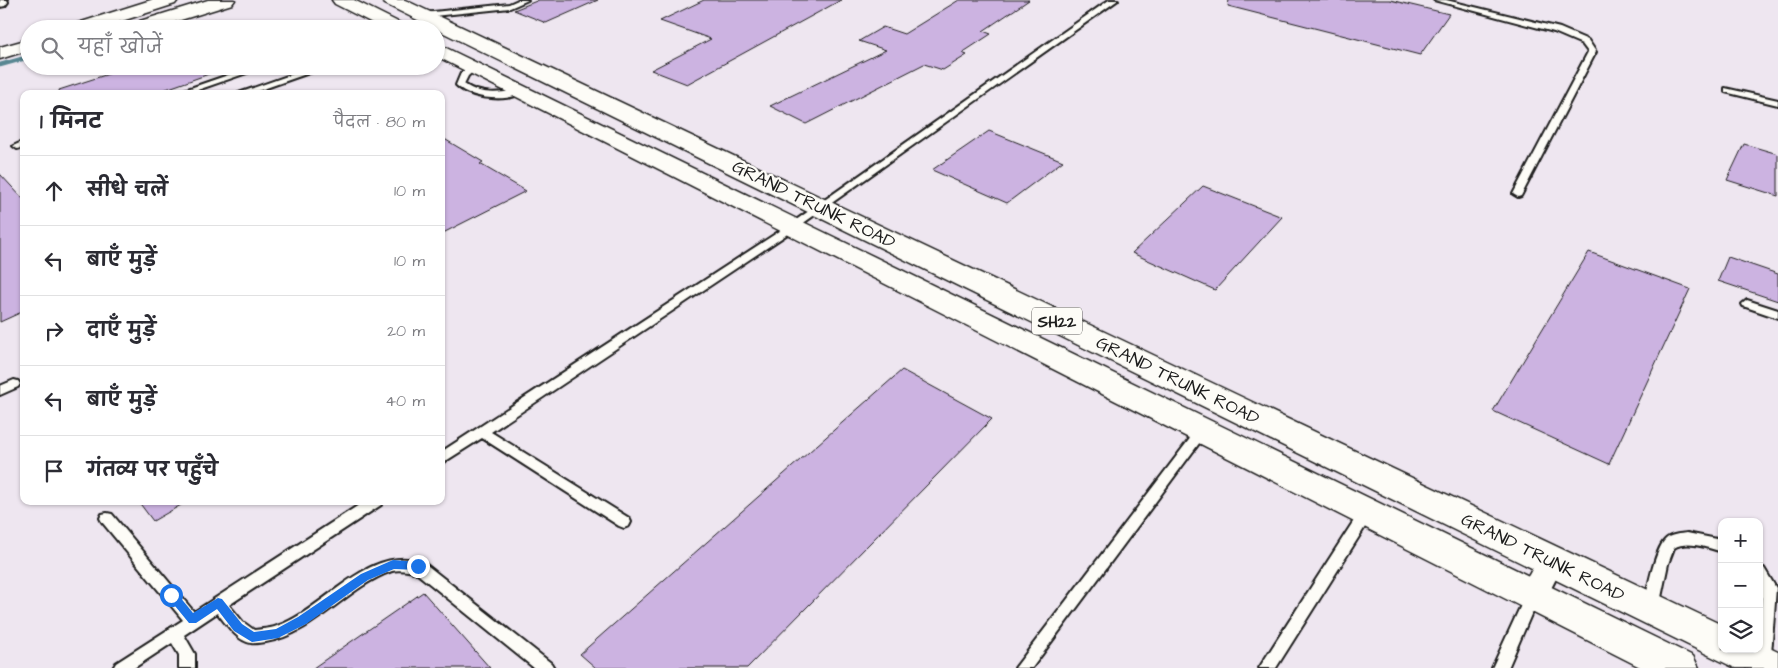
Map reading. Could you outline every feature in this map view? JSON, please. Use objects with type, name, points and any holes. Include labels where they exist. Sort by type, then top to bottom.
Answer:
[{"type":"main road","points":[[106,20],[169,0]]},
{"type":"main road","points":[[163,20],[226,0]]},
{"type":"main road","name":"GRAND TRUNK ROAD","points":[[341,0],[389,20]]},
{"type":"main road","name":"GRAND TRUNK ROAD","points":[[396,20],[424,15],[434,20]]},
{"type":"main road","name":"GRAND TRUNK ROAD","points":[[445,25],[1718,641]]},
{"type":"main road","points":[[0,53],[20,47]]},
{"type":"main road","points":[[469,66],[497,51]]},
{"type":"main road","name":"GRAND TRUNK ROAD","points":[[445,54],[1680,668]]},
{"type":"main road","points":[[0,70],[20,64]]},
{"type":"main road","points":[[562,113],[594,97]]},
{"type":"street","points":[[1532,595],[1551,561]]},
{"type":"lane","points":[[424,15],[510,6],[524,0]]},
{"type":"lane","points":[[445,457],[792,227],[1114,0]]},
{"type":"lane","points":[[1438,0],[1557,30],[1585,42],[1590,47],[1592,52],[1518,194]]},
{"type":"lane","points":[[189,90],[235,75]]},
{"type":"lane","points":[[252,90],[298,75]]},
{"type":"lane","points":[[1728,90],[1778,103]]},
{"type":"lane","points":[[1747,304],[1778,314]]},
{"type":"lane","points":[[0,391],[14,384]]},
{"type":"lane","points":[[1023,668],[1202,431]]},
{"type":"lane","points":[[483,432],[624,522]]},
{"type":"lane","points":[[121,668],[370,505]]},
{"type":"lane","points":[[1267,668],[1367,512]]},
{"type":"lane","points":[[106,518],[192,620]]},
{"type":"lane","points":[[1651,609],[1664,555],[1670,543],[1679,539],[1701,540],[1718,545]]},
{"type":"lane","points":[[218,603],[238,627],[252,637],[278,633],[302,621],[365,577],[393,564],[418,566],[546,668]]},
{"type":"lane","points":[[1758,662],[1769,588],[1763,578]]},
{"type":"lane","points":[[1500,668],[1532,595]]},
{"type":"lane","points":[[174,633],[187,654],[187,668]]},
{"type":"building","points":[[539,0],[598,0],[546,23],[514,10]]},
{"type":"building","points":[[704,0],[841,0],[687,84],[651,70],[711,39],[660,21]]},
{"type":"building","points":[[959,0],[1029,0],[983,31],[991,34],[962,53],[967,55],[943,70],[924,64],[806,124],[770,106],[886,50],[859,41],[883,27],[904,34]]},
{"type":"building","points":[[1229,0],[1390,0],[1449,14],[1420,55],[1228,6]]},
{"type":"building","points":[[105,75],[206,75],[163,90],[59,90]]},
{"type":"building","points":[[989,131],[1063,161],[1007,203],[932,170]]},
{"type":"building","points":[[445,139],[483,162],[480,164],[526,191],[445,232]]},
{"type":"building","points":[[1744,144],[1778,154],[1778,196],[1727,180]]},
{"type":"building","points":[[0,174],[20,196],[20,313],[0,322]]},
{"type":"building","points":[[1203,186],[1282,217],[1215,290],[1132,253]]},
{"type":"building","points":[[1589,252],[1690,289],[1609,464],[1493,411]]},
{"type":"building","points":[[1728,257],[1778,274],[1778,301],[1718,281]]},
{"type":"building","points":[[902,370],[992,419],[747,668],[596,668],[580,654]]},
{"type":"building","points":[[141,505],[181,505],[153,521]]},
{"type":"building","points":[[423,592],[490,668],[313,668]]},
{"type":"waterway","points":[[0,65],[20,59]]},
{"type":"route","points":[[171,595],[192,620],[218,603],[225,614],[252,637],[278,633],[302,621],[365,577],[393,564],[418,566]]}]
